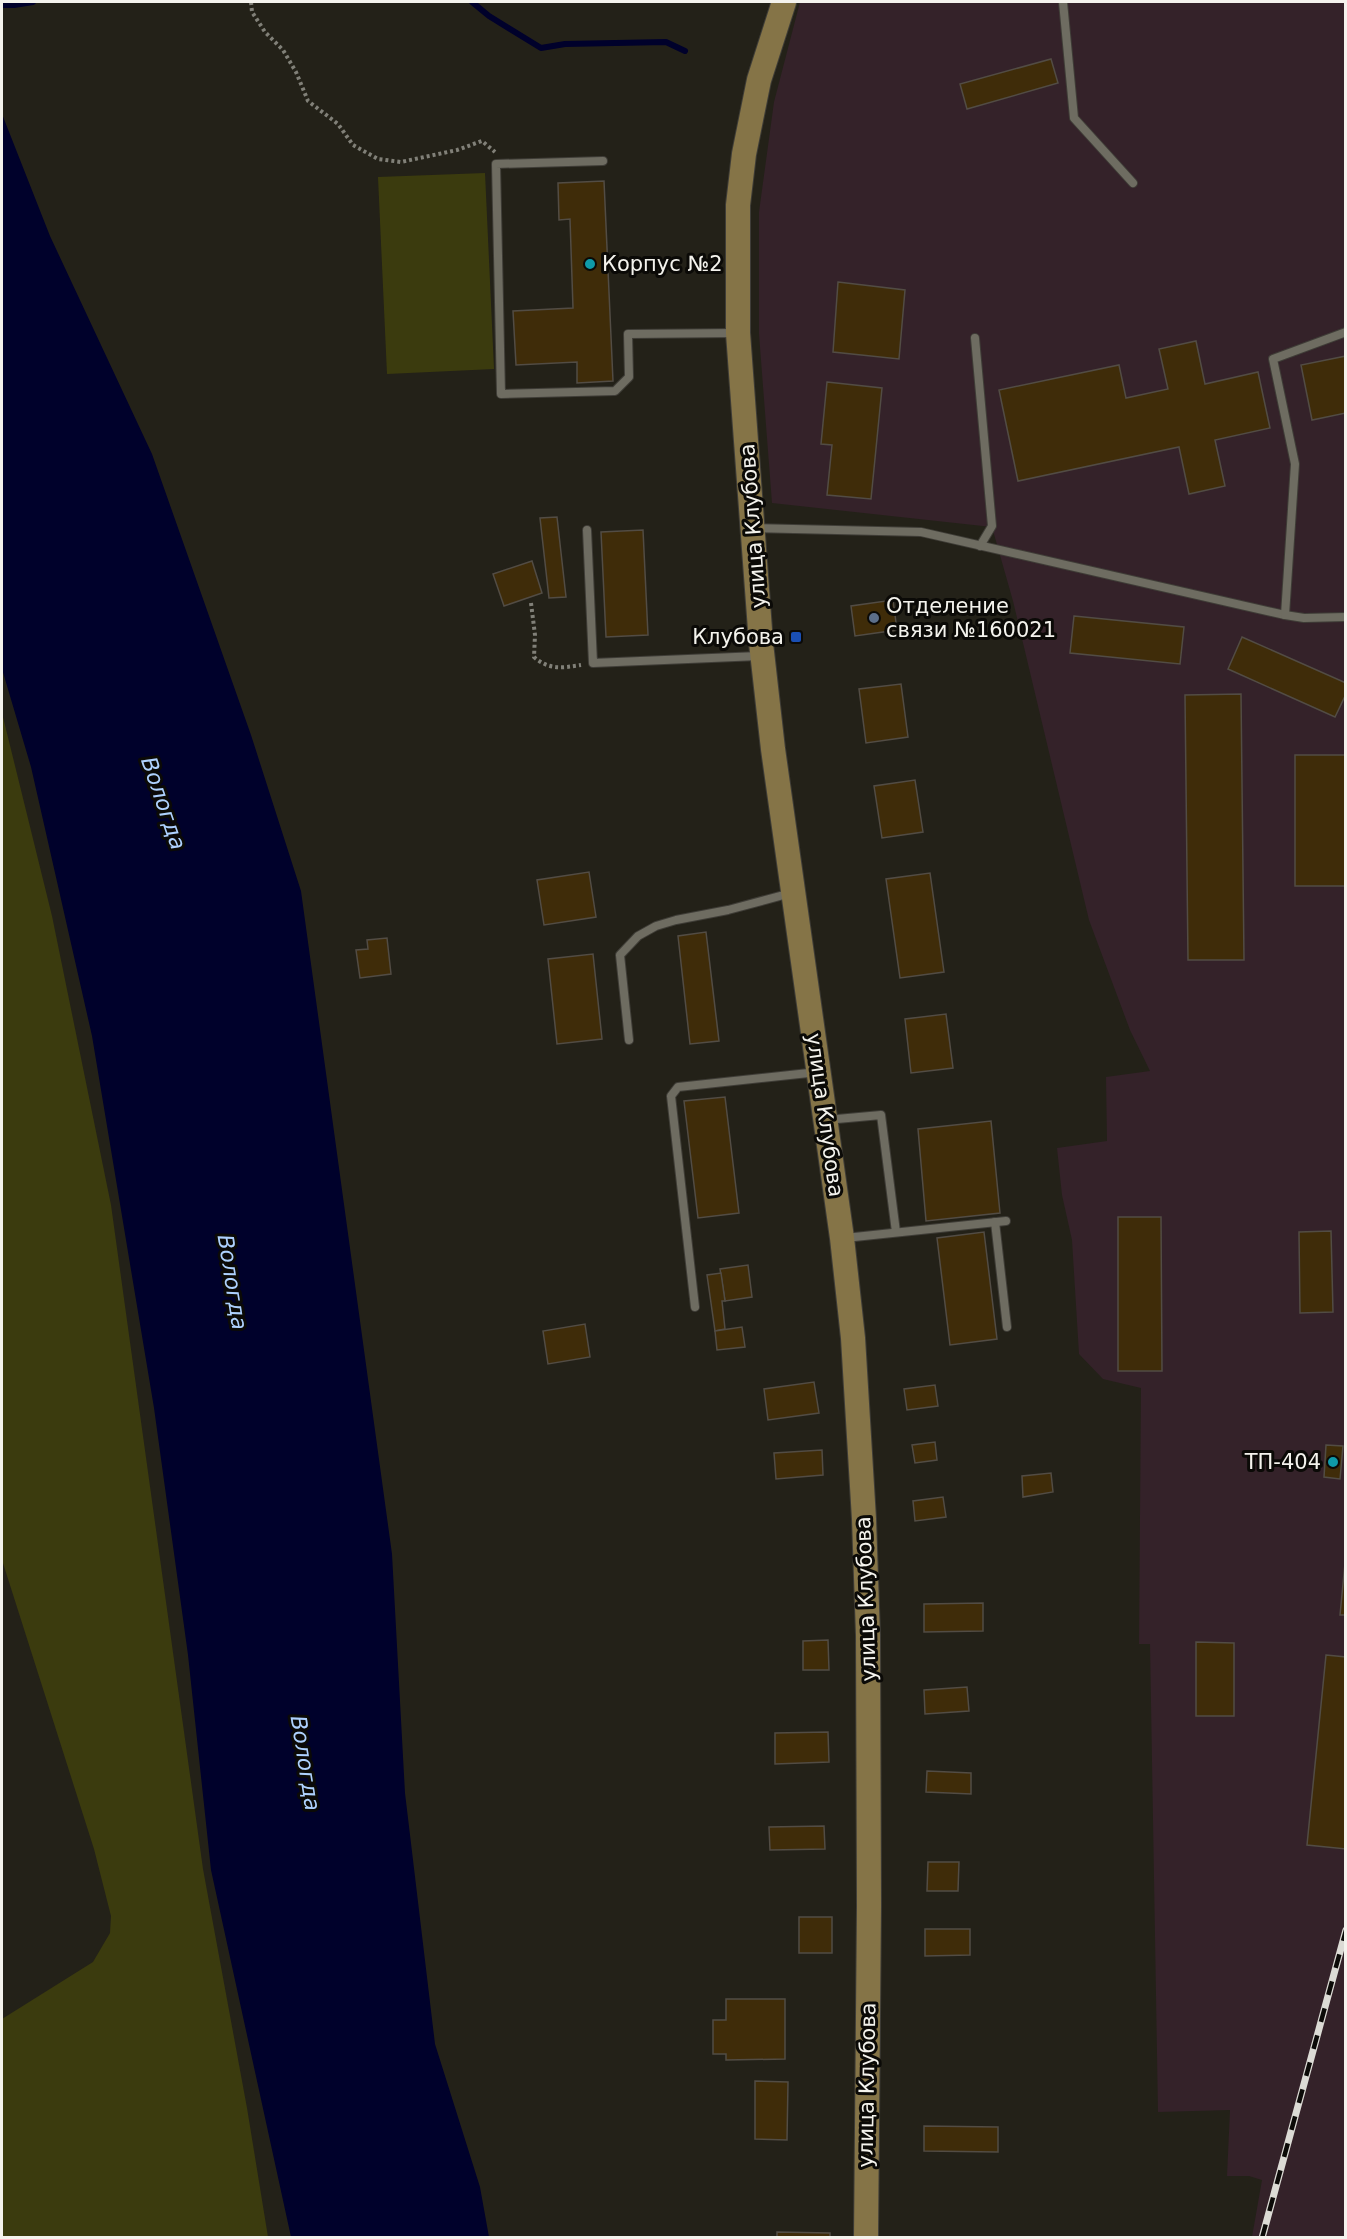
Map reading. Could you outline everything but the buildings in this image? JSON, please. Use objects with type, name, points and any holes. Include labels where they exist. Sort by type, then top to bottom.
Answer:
[{"type":"main road","name":"улица Клубова","points":[[784,2],[759,80],[744,154],[738,205],[738,333],[763,656],[773,749],[842,1238],[853,1338],[864,1520],[868,1635],[869,1917],[866,2238]]},
{"type":"lane","points":[[1063,2],[1074,118],[1133,183]]},
{"type":"lane","points":[[603,161],[496,164],[501,394],[615,391],[629,377],[628,334],[738,333]]},
{"type":"lane","points":[[1285,615],[1295,464],[1273,359],[1346,332]]},
{"type":"lane","points":[[975,338],[992,526],[980,546]]},
{"type":"lane","points":[[753,528],[921,532],[1285,615],[1304,618],[1346,617]]},
{"type":"lane","points":[[587,530],[593,663],[763,656]]},
{"type":"lane","points":[[629,1040],[620,956],[638,936],[656,926],[676,920],[728,910],[794,892]]},
{"type":"lane","points":[[695,1307],[671,1096],[678,1087],[819,1072]]},
{"type":"lane","points":[[825,1120],[881,1115],[896,1232]]},
{"type":"lane","points":[[842,1238],[1006,1221]]},
{"type":"lane","points":[[994,1222],[1007,1327]]},
{"type":"path","points":[[251,2],[252,12],[265,32],[283,50],[296,72],[308,101],[338,124],[353,145],[378,159],[401,162],[482,141],[509,163]]},
{"type":"path","points":[[531,603],[535,635],[534,657],[543,665],[559,669],[593,663]]},
{"type":"shaded area","points":[[800,2],[1345,2],[1345,2237],[1252,2237],[1262,2180],[1249,2176],[1227,2176],[1230,2110],[1158,2112],[1150,1644],[1139,1644],[1141,1388],[1103,1379],[1079,1354],[1072,1240],[1062,1195],[1057,1148],[1107,1141],[1106,1077],[1150,1071],[1130,1030],[1089,920],[1013,601],[992,527],[772,503],[759,334],[759,212],[774,102]]},
{"type":"shaded area","points":[[485,173],[494,369],[387,374],[378,177]]},
{"type":"shaded area","points":[[2,713],[52,916],[111,1205],[203,1869],[268,2237],[2,2237],[2,2019],[93,1962],[110,1933],[111,1916],[94,1849],[2,1560]]},
{"type":"water","name":"Вологда","points":[[2,114],[50,236],[152,454],[251,735],[301,891],[392,1554],[405,1793],[435,2044],[480,2187],[489,2237],[291,2237],[211,1870],[188,1655],[154,1408],[92,1036],[31,767],[2,669]]},
{"type":"waterway","points":[[2,5],[33,2]]},
{"type":"waterway","points":[[472,2],[489,16],[541,48],[565,44],[666,42],[685,51]]},
{"type":"railway","points":[[1262,2238],[1346,1930]]},
{"type":"place","name":"Корпус №2","points":[[590,264]]},
{"type":"place","name":"Отделение связи №160021","points":[[874,618]]},
{"type":"place","name":"Клубова","points":[[796,637]]},
{"type":"place","name":"ТП-404","points":[[1333,1462]]}]
